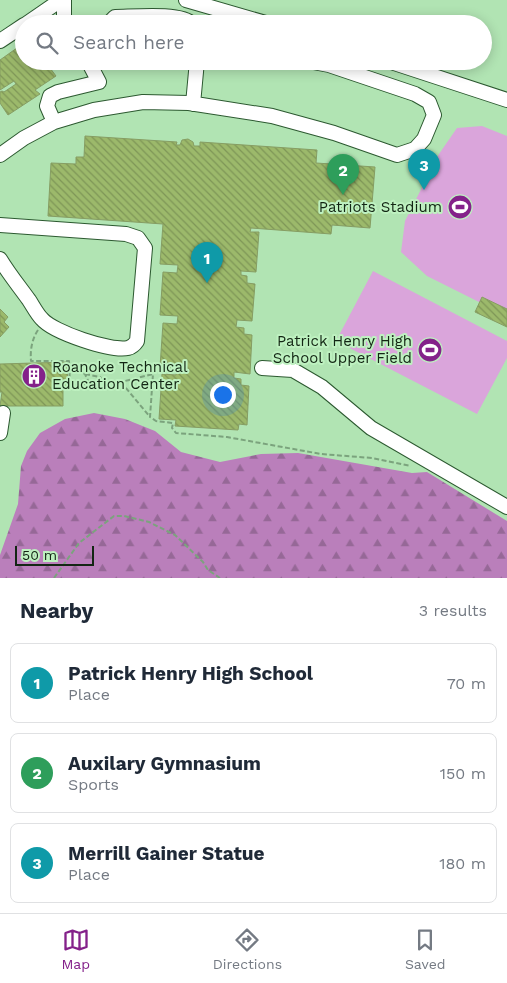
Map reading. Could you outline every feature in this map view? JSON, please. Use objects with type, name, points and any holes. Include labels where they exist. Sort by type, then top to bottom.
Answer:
[{"type":"street","points":[[44,8],[63,0],[64,15]]},
{"type":"street","points":[[186,0],[238,15]]},
{"type":"street","points":[[0,41],[15,31]]},
{"type":"street","points":[[54,122],[47,106],[50,96],[58,92],[99,82],[93,70]]},
{"type":"street","points":[[193,104],[196,70]]},
{"type":"street","points":[[0,156],[24,138],[54,122],[94,110],[143,102],[193,104],[272,116],[334,132],[397,155],[415,149],[424,139],[434,115],[429,102],[415,94],[344,70]]},
{"type":"street","points":[[415,70],[507,100]]},
{"type":"street","points":[[0,225],[132,235],[138,238],[145,248],[139,336],[137,341],[128,348],[111,348],[81,340],[43,321],[13,281],[0,259]]},
{"type":"street","points":[[262,368],[294,370],[322,387],[371,428],[507,508]]},
{"type":"street","points":[[0,433],[2,412]]},
{"type":"path","points":[[43,321],[34,335],[30,352],[31,361],[69,360],[70,385],[122,382],[153,374],[150,417]]},
{"type":"path","points":[[70,366],[85,374],[100,377],[106,383]]},
{"type":"path","points":[[85,374],[89,383]]},
{"type":"path","points":[[122,382],[156,422],[173,423],[172,428],[176,434],[226,437],[321,454],[372,458],[410,466],[427,460]]},
{"type":"path","points":[[54,578],[80,543],[114,516],[124,516],[149,522],[175,535],[203,562],[208,570],[220,578]]},
{"type":"green space","points":[[94,413],[125,419],[155,431],[181,452],[220,462],[261,454],[298,453],[412,473],[427,472],[507,521],[507,578],[0,578],[0,555],[18,504],[21,466],[27,451],[40,433],[65,419]]},
{"type":"shaded area","name":"Patriots Stadium","points":[[482,126],[507,136],[507,316],[427,276],[401,252],[405,221],[439,154],[457,128]]},
{"type":"shaded area","name":"Patrick Henry High School Upper Field","points":[[373,271],[507,341],[507,358],[477,414],[336,341]]},
{"type":"building","points":[[15,49],[15,70],[52,70],[56,76],[35,90],[40,94],[8,115],[0,103],[0,92],[4,92],[16,84],[14,81],[0,90],[0,60]]},
{"type":"building","points":[[85,136],[177,142],[176,145],[180,145],[182,140],[188,139],[193,142],[194,146],[200,146],[200,142],[317,150],[316,163],[375,167],[370,228],[332,225],[331,234],[251,228],[250,232],[259,232],[256,272],[241,271],[241,275],[247,276],[247,283],[255,284],[252,321],[237,320],[236,327],[244,328],[244,334],[252,335],[250,374],[234,372],[234,378],[241,379],[241,385],[249,386],[247,425],[239,424],[238,430],[175,426],[176,420],[159,419],[162,374],[176,375],[177,368],[160,367],[163,323],[177,324],[178,316],[160,315],[163,272],[177,273],[178,265],[160,264],[163,224],[48,216],[51,163],[76,164],[76,157],[84,157]]},
{"type":"building","points":[[482,297],[507,309],[507,327],[475,312]]},
{"type":"building","points":[[0,309],[8,317],[4,322],[9,327],[0,337]]},
{"type":"building","name":"Roanoke Technical Education Center","points":[[68,362],[67,387],[63,388],[63,406],[0,406],[2,392],[0,392],[0,364]]},
{"type":"place","name":"Merrill Gainer Statue","points":[[424,190]]},
{"type":"place","name":"Auxilary Gymnasium","points":[[343,195]]},
{"type":"place","name":"Patriots Stadium","points":[[460,207]]},
{"type":"place","name":"Patrick Henry High School","points":[[207,283]]},
{"type":"place","name":"Patrick Henry High School Upper Field","points":[[430,350]]},
{"type":"place","name":"Roanoke Technical Education Center","points":[[34,376]]}]
